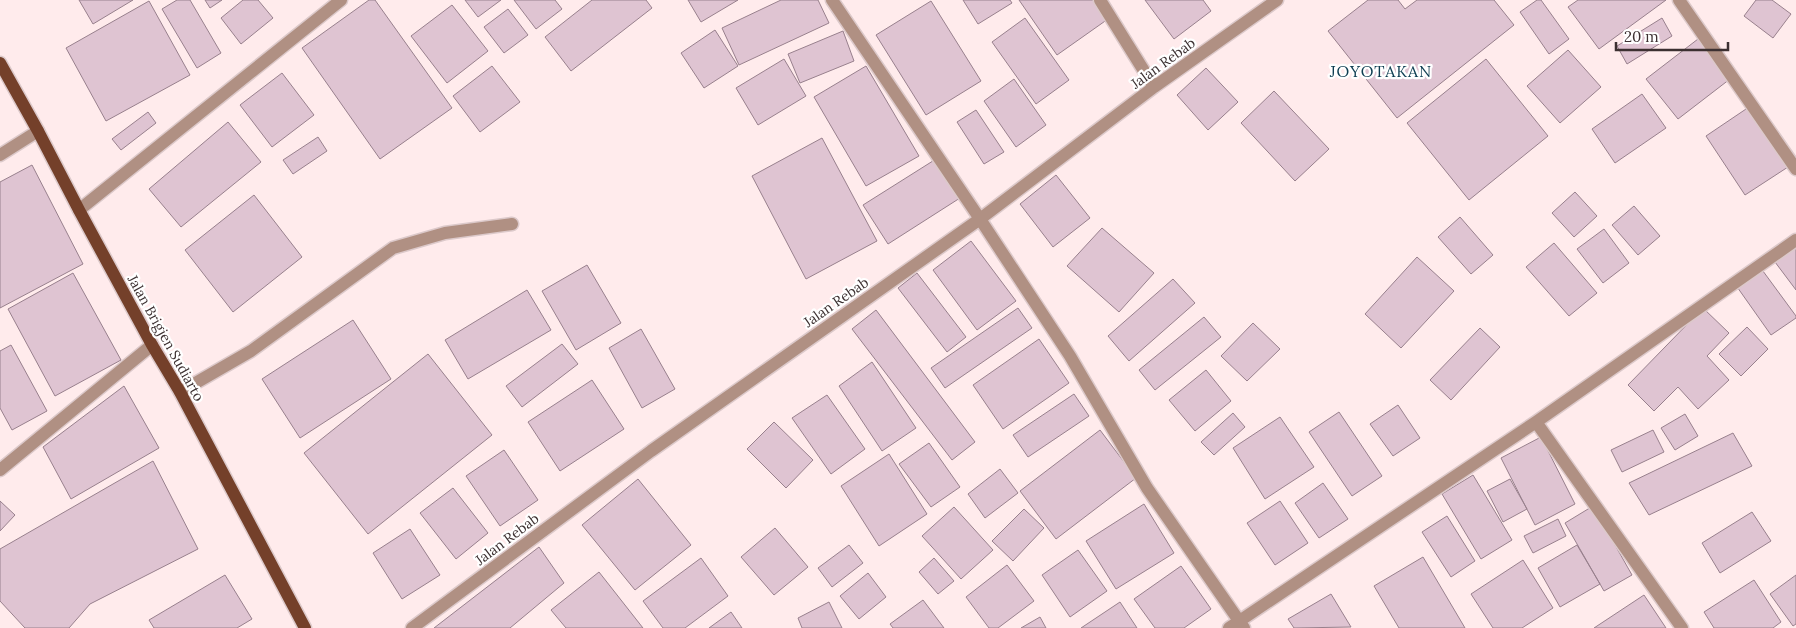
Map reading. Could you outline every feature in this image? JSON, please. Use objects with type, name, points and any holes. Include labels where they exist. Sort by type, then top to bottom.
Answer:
[{"type":"main road","name":"Jalan Brigjen Sudiarto","points":[[0,64],[38,130],[152,346],[180,392],[305,628]]},
{"type":"street","points":[[79,210],[342,0]]},
{"type":"street","points":[[832,0],[1070,356],[1147,488],[1237,626],[1536,422],[1796,240]]},
{"type":"street","points":[[1100,0],[1154,87]]},
{"type":"street","name":"Jalan Rebab","points":[[412,628],[651,451],[980,219],[1154,87],[1277,0]]},
{"type":"street","points":[[1679,0],[1796,169]]},
{"type":"street","points":[[0,154],[38,130]]},
{"type":"street","points":[[180,392],[251,352],[393,248],[445,233],[512,224]]},
{"type":"street","points":[[0,470],[152,346]]},
{"type":"street","points":[[1536,422],[1682,628]]},
{"type":"building","points":[[79,0],[133,0],[93,24]]},
{"type":"building","points":[[177,0],[190,0],[221,53],[197,68],[162,9]]},
{"type":"building","points":[[205,0],[222,0],[210,8]]},
{"type":"building","points":[[243,0],[258,0],[273,18],[241,44],[221,18]]},
{"type":"building","points":[[369,0],[375,0],[452,108],[380,159],[302,48]]},
{"type":"building","points":[[465,0],[501,0],[478,17]]},
{"type":"building","points":[[514,0],[555,0],[562,9],[536,29]]},
{"type":"building","points":[[592,0],[646,0],[652,8],[571,71],[545,37]]},
{"type":"building","points":[[688,0],[738,0],[701,22]]},
{"type":"building","points":[[781,0],[818,0],[829,23],[739,65],[722,28]]},
{"type":"building","points":[[963,0],[1010,0],[1012,3],[978,24]]},
{"type":"building","points":[[1019,0],[1095,0],[1108,19],[1057,55]]},
{"type":"building","points":[[1145,0],[1203,0],[1211,11],[1174,39]]},
{"type":"building","points":[[1368,0],[1398,0],[1405,9],[1417,0],[1494,0],[1514,25],[1397,118],[1328,31]]},
{"type":"building","points":[[1537,0],[1541,0],[1569,39],[1549,54],[1520,12]]},
{"type":"building","points":[[1578,0],[1666,0],[1599,49],[1568,7]]},
{"type":"building","points":[[1756,0],[1772,0],[1791,14],[1773,38],[1744,16]]},
{"type":"building","points":[[149,1],[190,75],[106,121],[66,48]]},
{"type":"building","points":[[931,1],[981,81],[926,115],[876,35]]},
{"type":"building","points":[[452,5],[488,51],[447,83],[411,36]]},
{"type":"building","points":[[508,9],[528,35],[504,53],[484,27]]},
{"type":"building","points":[[1025,18],[1069,80],[1036,104],[992,42]]},
{"type":"building","points":[[1662,18],[1672,36],[1627,64],[1617,46]]},
{"type":"building","points":[[715,30],[738,66],[704,88],[681,53]]},
{"type":"building","points":[[843,31],[854,61],[800,83],[788,54]]},
{"type":"building","points":[[1698,39],[1730,79],[1678,119],[1646,79]]},
{"type":"building","points":[[1568,50],[1601,87],[1560,123],[1527,86]]},
{"type":"building","points":[[784,59],[806,96],[758,125],[736,88]]},
{"type":"building","points":[[1486,59],[1548,136],[1469,200],[1407,123]]},
{"type":"building","points":[[492,66],[520,102],[480,132],[453,96]]},
{"type":"building","points":[[866,66],[919,156],[866,186],[814,97]]},
{"type":"building","points":[[1206,68],[1238,102],[1208,130],[1177,95]]},
{"type":"building","points":[[282,73],[314,115],[272,147],[240,105]]},
{"type":"building","points":[[1014,79],[1046,125],[1016,147],[984,101]]},
{"type":"building","points":[[1274,91],[1329,149],[1295,181],[1241,123]]},
{"type":"building","points":[[1642,94],[1666,128],[1615,163],[1592,129]]},
{"type":"building","points":[[1749,107],[1788,167],[1745,195],[1706,136]]},
{"type":"building","points":[[976,110],[1004,152],[984,164],[957,122]]},
{"type":"building","points":[[148,112],[156,123],[121,150],[112,139]]},
{"type":"building","points":[[228,122],[261,162],[181,227],[149,189]]},
{"type":"building","points":[[318,137],[327,151],[293,174],[283,160]]},
{"type":"building","points":[[822,138],[877,241],[806,279],[752,176]]},
{"type":"building","points":[[936,159],[960,198],[888,244],[863,205]]},
{"type":"building","points":[[32,165],[83,264],[0,308],[0,182]]},
{"type":"building","points":[[1056,175],[1090,218],[1053,247],[1020,204]]},
{"type":"building","points":[[1575,192],[1597,216],[1574,237],[1552,213]]},
{"type":"building","points":[[254,195],[302,257],[233,312],[185,250]]},
{"type":"building","points":[[1634,206],[1660,236],[1638,255],[1612,225]]},
{"type":"building","points":[[1460,217],[1493,255],[1471,274],[1438,237]]},
{"type":"building","points":[[1102,228],[1154,273],[1119,312],[1067,266]]},
{"type":"building","points":[[1604,229],[1629,263],[1603,283],[1577,249]]},
{"type":"building","points":[[971,241],[1016,301],[977,330],[933,270]]},
{"type":"building","points":[[1554,243],[1597,293],[1569,316],[1526,267]]},
{"type":"building","points":[[1796,247],[1796,290],[1775,262]]},
{"type":"building","points":[[1417,257],[1454,291],[1401,348],[1365,314]]},
{"type":"building","points":[[587,265],[621,323],[576,350],[542,291]]},
{"type":"building","points":[[1760,267],[1796,316],[1796,318],[1771,335],[1735,284]]},
{"type":"building","points":[[73,273],[121,360],[55,396],[8,309]]},
{"type":"building","points":[[917,273],[966,337],[947,352],[898,288]]},
{"type":"building","points":[[1173,279],[1195,303],[1129,361],[1108,336]]},
{"type":"building","points":[[527,290],[551,330],[468,379],[445,340]]},
{"type":"building","points":[[1018,308],[1032,328],[945,388],[931,368]]},
{"type":"building","points":[[1703,308],[1729,333],[1707,356],[1729,380],[1698,409],[1678,387],[1654,411],[1628,385]]},
{"type":"building","points":[[876,310],[975,442],[952,460],[852,329]]},
{"type":"building","points":[[1204,317],[1221,337],[1155,390],[1139,370]]},
{"type":"building","points":[[353,320],[391,379],[300,438],[262,379]]},
{"type":"building","points":[[1253,323],[1280,349],[1247,381],[1221,356]]},
{"type":"building","points":[[1747,327],[1768,349],[1741,376],[1719,354]]},
{"type":"building","points":[[1480,328],[1500,347],[1451,400],[1430,380]]},
{"type":"building","points":[[641,329],[675,389],[642,408],[609,348]]},
{"type":"building","points":[[1039,339],[1069,383],[1003,429],[973,385]]},
{"type":"building","points":[[562,344],[578,364],[522,407],[506,386]]},
{"type":"building","points":[[11,345],[47,411],[12,430],[0,408],[0,351]]},
{"type":"building","points":[[428,354],[492,435],[368,534],[304,453]]},
{"type":"building","points":[[872,362],[916,428],[882,451],[839,386]]},
{"type":"building","points":[[1206,370],[1231,401],[1195,431],[1169,400]]},
{"type":"building","points":[[592,380],[624,429],[560,471],[528,422]]},
{"type":"building","points":[[124,386],[159,448],[71,499],[43,447]]},
{"type":"building","points":[[1074,394],[1089,416],[1028,457],[1013,435]]},
{"type":"building","points":[[827,395],[865,449],[831,474],[792,418]]},
{"type":"building","points":[[1398,405],[1420,438],[1393,456],[1370,424]]},
{"type":"building","points":[[1339,412],[1382,476],[1352,496],[1309,432]]},
{"type":"building","points":[[1233,413],[1245,427],[1214,455],[1201,442]]},
{"type":"building","points":[[1685,414],[1698,436],[1675,450],[1661,428]]},
{"type":"building","points":[[1280,417],[1314,467],[1265,499],[1233,448]]},
{"type":"building","points":[[774,422],[813,460],[786,488],[747,449]]},
{"type":"building","points":[[1100,430],[1136,478],[1056,539],[1020,491]]},
{"type":"building","points":[[1653,430],[1664,452],[1622,472],[1611,450]]},
{"type":"building","points":[[1733,433],[1752,466],[1649,515],[1629,483]]},
{"type":"building","points":[[1541,437],[1575,504],[1535,525],[1501,458]]},
{"type":"building","points":[[929,443],[960,487],[931,507],[899,464]]},
{"type":"building","points":[[504,450],[538,500],[500,526],[466,476]]},
{"type":"building","points":[[889,454],[927,514],[879,546],[841,486]]},
{"type":"building","points":[[153,461],[198,549],[90,604],[69,628],[25,628],[0,601],[0,549]]},
{"type":"building","points":[[1000,469],[1018,493],[985,518],[968,494]]},
{"type":"building","points":[[1473,475],[1512,540],[1481,559],[1442,494]]},
{"type":"building","points":[[638,479],[691,545],[635,590],[582,525]]},
{"type":"building","points":[[1510,479],[1527,509],[1503,522],[1487,491]]},
{"type":"building","points":[[1323,483],[1348,519],[1319,538],[1295,503]]},
{"type":"building","points":[[453,488],[488,533],[456,559],[420,513]]},
{"type":"building","points":[[0,501],[15,515],[0,531]]},
{"type":"building","points":[[1280,501],[1308,543],[1275,565],[1247,523]]},
{"type":"building","points":[[1144,504],[1174,553],[1116,589],[1086,541]]},
{"type":"building","points":[[1593,506],[1632,575],[1604,591],[1565,523]]},
{"type":"building","points":[[954,507],[993,550],[961,579],[922,536]]},
{"type":"building","points":[[1024,509],[1044,528],[1013,561],[992,541]]},
{"type":"building","points":[[1752,512],[1771,541],[1720,573],[1702,543]]},
{"type":"building","points":[[1447,516],[1475,561],[1451,577],[1422,532]]},
{"type":"building","points":[[1558,519],[1566,536],[1533,553],[1524,536]]},
{"type":"building","points":[[775,528],[808,567],[774,595],[741,557]]},
{"type":"building","points":[[410,529],[440,575],[402,599],[373,553]]},
{"type":"building","points":[[849,545],[863,563],[832,587],[818,568]]},
{"type":"building","points":[[1577,545],[1600,584],[1560,607],[1538,568]]},
{"type":"building","points":[[539,547],[564,583],[510,628],[434,628]]},
{"type":"building","points":[[1078,550],[1107,591],[1070,617],[1042,575]]},
{"type":"building","points":[[1423,557],[1465,628],[1399,628],[1374,586]]},
{"type":"building","points":[[701,558],[728,596],[685,628],[663,628],[643,601]]},
{"type":"building","points":[[934,558],[954,581],[938,594],[919,572]]},
{"type":"building","points":[[1523,560],[1553,608],[1522,628],[1493,628],[1471,594]]},
{"type":"building","points":[[1007,565],[1034,601],[998,628],[989,628],[966,597]]},
{"type":"building","points":[[1181,566],[1211,609],[1184,628],[1155,628],[1134,599]]},
{"type":"building","points":[[599,572],[643,628],[566,628],[551,610]]},
{"type":"building","points":[[868,573],[886,597],[859,619],[840,596]]},
{"type":"building","points":[[225,575],[252,619],[237,628],[154,628],[149,620]]},
{"type":"building","points":[[1796,575],[1796,624],[1793,626],[1770,594]]},
{"type":"building","points":[[1754,580],[1781,622],[1773,628],[1714,628],[1704,612]]},
{"type":"building","points":[[1331,594],[1351,627],[1294,628],[1288,619]]},
{"type":"building","points":[[1644,595],[1666,628],[1594,628]]},
{"type":"building","points":[[923,600],[944,628],[893,628],[890,624]]},
{"type":"building","points":[[829,602],[842,628],[802,628],[798,618]]},
{"type":"building","points":[[1120,602],[1137,628],[1081,628]]},
{"type":"building","points":[[731,612],[742,628],[709,628]]},
{"type":"building","points":[[1040,617],[1046,628],[1021,628]]},
{"type":"district","name":"JOYOTAKAN","points":[[1381,71]]}]
